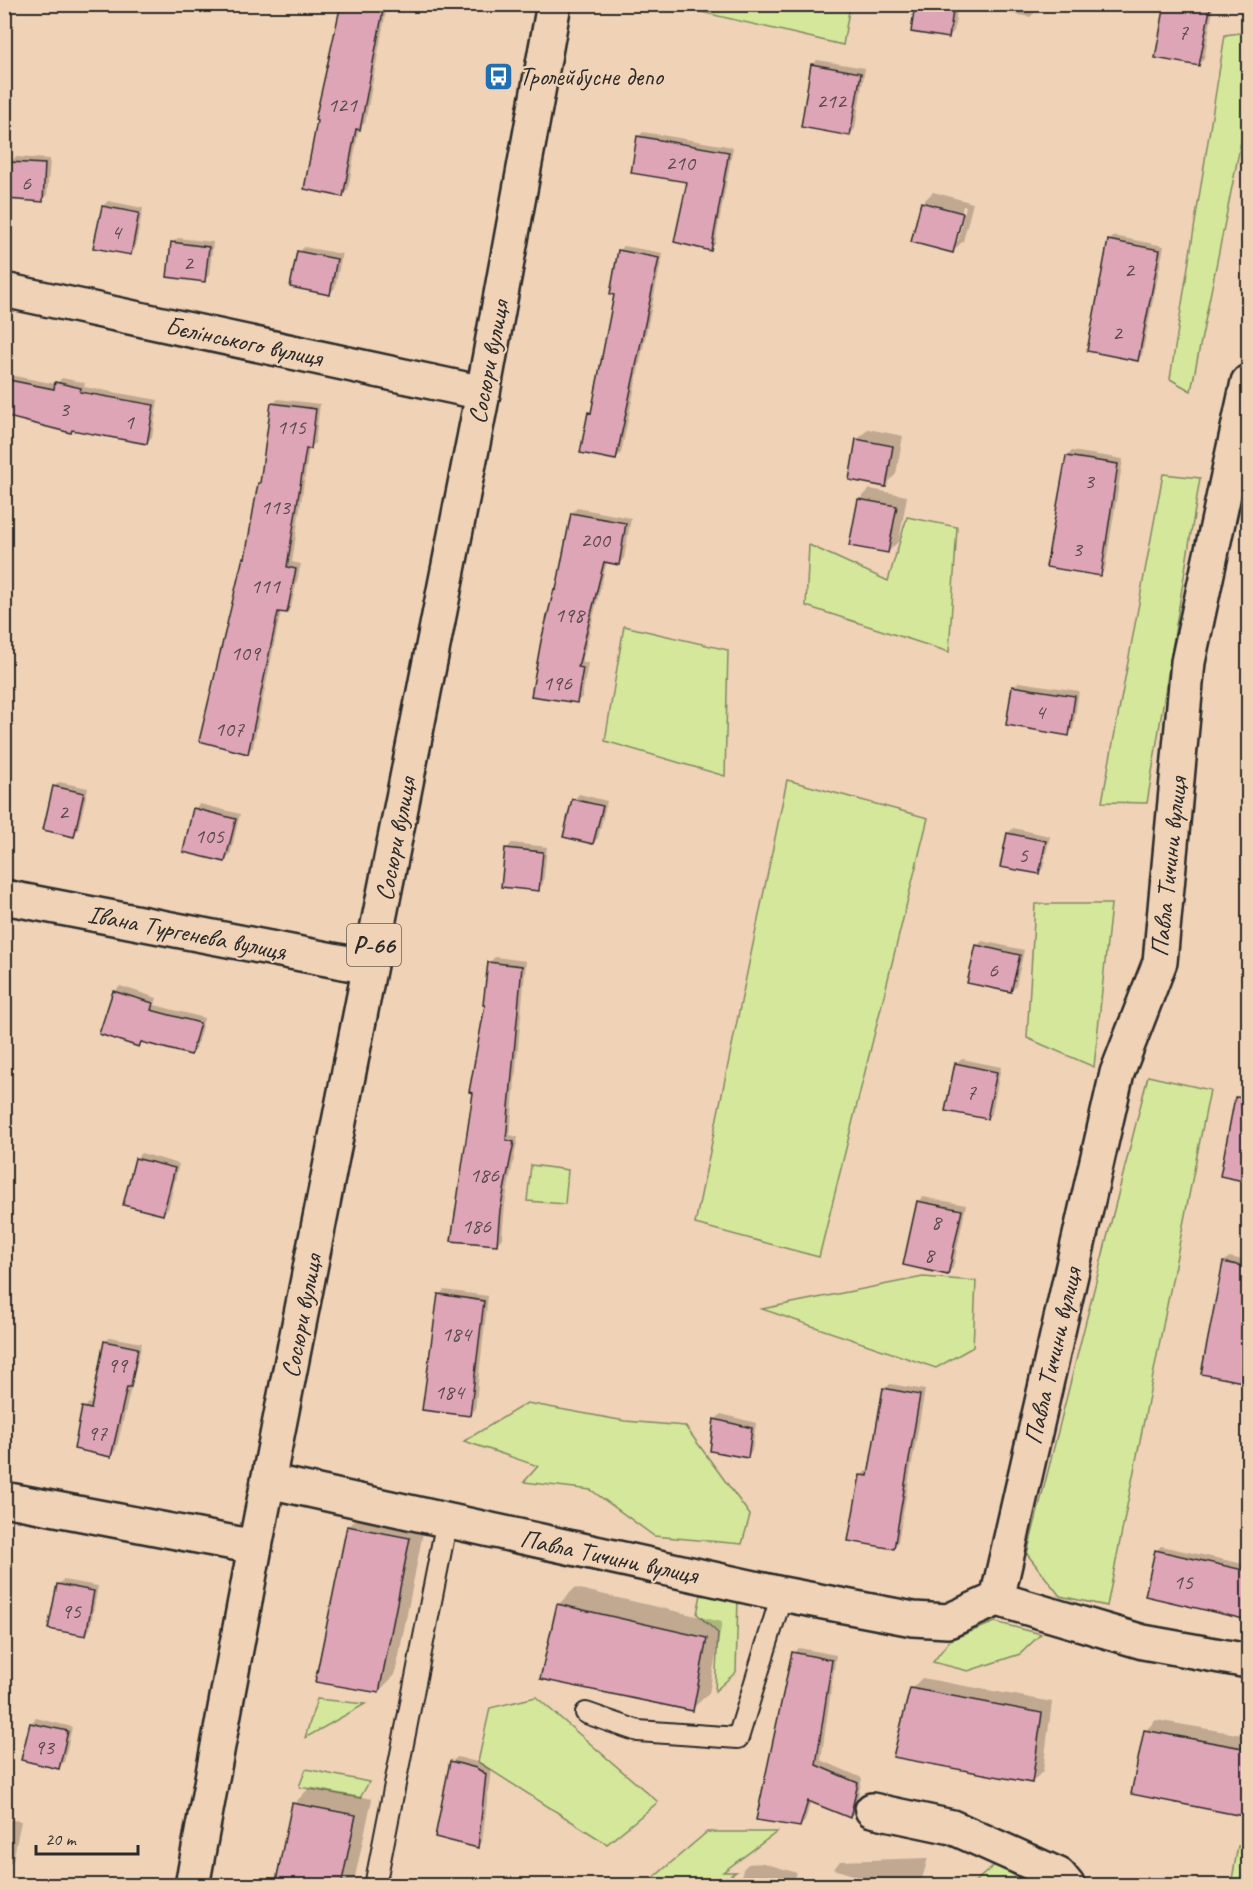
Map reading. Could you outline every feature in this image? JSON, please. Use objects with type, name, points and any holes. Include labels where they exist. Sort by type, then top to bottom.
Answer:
[{"type":"street","name":"Сосюри вулиця","points":[[192,1886],[268,1480],[483,393],[554,4]]},
{"type":"street","name":"Бєлінського вулиця","points":[[4,290],[483,393]]},
{"type":"street","name":"Павла Тичини вулиця","points":[[268,1480],[782,1594],[913,1619],[948,1621],[997,1599],[1117,1073],[1160,962],[1188,662],[1246,402]]},
{"type":"street","name":"Івана Тургенєва вулиця","points":[[4,897],[369,967]]},
{"type":"street","points":[[4,1499],[255,1547]]},
{"type":"street","points":[[997,1599],[1143,1642],[1248,1661]]},
{"type":"street","points":[[872,1810],[952,1827],[1059,1875],[1068,1886]]},
{"type":"lane","points":[[375,1886],[447,1520]]},
{"type":"lane","points":[[586,1713],[638,1731],[738,1738],[782,1594]]},
{"type":"green space","points":[[685,4],[850,5],[843,45],[684,8]]},
{"type":"green space","points":[[1248,32],[1248,107],[1191,391],[1170,379],[1225,35]]},
{"type":"green space","points":[[1163,474],[1200,478],[1147,803],[1102,802]]},
{"type":"green space","points":[[907,517],[957,527],[949,652],[806,606],[809,545],[888,581]]},
{"type":"green space","points":[[624,626],[728,650],[725,776],[605,741]]},
{"type":"green space","points":[[787,780],[928,818],[819,1257],[695,1224]]},
{"type":"green space","points":[[1035,904],[1111,904],[1094,1067],[1027,1038]]},
{"type":"green space","points":[[1148,1076],[1210,1090],[1107,1606],[1060,1596],[1027,1554]]},
{"type":"green space","points":[[531,1165],[568,1170],[565,1204],[527,1201]]},
{"type":"green space","points":[[923,1277],[976,1281],[973,1347],[936,1368],[762,1309]]},
{"type":"green space","points":[[527,1403],[625,1421],[685,1426],[750,1515],[742,1544],[654,1536],[591,1490],[524,1482],[538,1466],[464,1441]]},
{"type":"green space","points":[[702,1590],[738,1597],[736,1672],[715,1691],[718,1633],[697,1614]]},
{"type":"green space","points":[[995,1622],[1041,1634],[1020,1654],[968,1671],[933,1662],[950,1640]]},
{"type":"green space","points":[[536,1697],[658,1802],[607,1844],[478,1762],[490,1708]]},
{"type":"green space","points":[[317,1699],[365,1704],[305,1738]]},
{"type":"green space","points":[[306,1769],[369,1782],[360,1798],[299,1787]]},
{"type":"green space","points":[[707,1832],[777,1832],[723,1872],[736,1872],[716,1885],[661,1885],[652,1879]]},
{"type":"green space","points":[[1238,1846],[1248,1848],[1248,1885],[1231,1885]]},
{"type":"green space","points":[[996,1864],[1030,1885],[970,1886]]},
{"type":"building","points":[[341,4],[383,11],[360,130],[356,129],[343,197],[304,189],[317,121],[315,120]]},
{"type":"building","points":[[915,4],[954,4],[949,38],[911,32]]},
{"type":"building","points":[[1165,4],[1211,4],[1199,66],[1155,58]]},
{"type":"building","points":[[811,64],[861,73],[850,136],[801,127]]},
{"type":"building","points":[[637,136],[729,152],[711,251],[674,242],[687,182],[631,173]]},
{"type":"building","points":[[9,162],[45,164],[43,202],[7,199]]},
{"type":"building","points":[[921,202],[963,213],[953,253],[911,242]]},
{"type":"building","points":[[102,206],[139,213],[131,255],[93,248]]},
{"type":"building","points":[[1108,240],[1160,250],[1138,361],[1087,351]]},
{"type":"building","points":[[171,242],[209,247],[205,282],[167,277]]},
{"type":"building","points":[[618,250],[659,258],[616,460],[580,453],[588,412],[591,413],[614,295],[610,294]]},
{"type":"building","points":[[297,251],[337,259],[330,295],[290,287]]},
{"type":"building","points":[[4,379],[54,389],[55,382],[81,388],[80,392],[154,405],[147,444],[72,430],[71,433],[4,416]]},
{"type":"building","points":[[271,403],[316,409],[311,449],[306,449],[287,567],[296,569],[287,613],[278,612],[248,754],[199,741],[243,557],[245,558],[258,483],[260,483]]},
{"type":"building","points":[[856,439],[893,446],[886,487],[849,480]]},
{"type":"building","points":[[1066,456],[1118,464],[1101,576],[1046,567]]},
{"type":"building","points":[[858,499],[897,506],[888,553],[849,546]]},
{"type":"building","points":[[571,513],[626,523],[619,565],[604,562],[578,667],[583,668],[577,703],[531,696],[541,641],[554,589],[556,590]]},
{"type":"building","points":[[1012,686],[1075,696],[1069,736],[1006,725]]},
{"type":"building","points":[[53,786],[84,793],[74,837],[43,830]]},
{"type":"building","points":[[572,799],[603,806],[593,844],[563,837]]},
{"type":"building","points":[[193,808],[236,819],[225,862],[183,852]]},
{"type":"building","points":[[1007,833],[1046,841],[1039,874],[1000,867]]},
{"type":"building","points":[[505,848],[543,852],[539,891],[501,887]]},
{"type":"building","points":[[976,945],[1020,955],[1011,992],[967,983]]},
{"type":"building","points":[[488,962],[522,966],[506,1140],[514,1142],[500,1210],[497,1245],[451,1241],[473,1093],[469,1092],[485,1005],[483,1005]]},
{"type":"building","points":[[113,991],[153,1003],[151,1010],[200,1023],[191,1055],[141,1042],[139,1047],[99,1034]]},
{"type":"building","points":[[955,1063],[997,1072],[987,1119],[945,1111]]},
{"type":"building","points":[[1235,1097],[1248,1098],[1248,1182],[1220,1176]]},
{"type":"building","points":[[135,1158],[175,1168],[163,1215],[123,1205]]},
{"type":"building","points":[[917,1201],[962,1210],[948,1275],[903,1265]]},
{"type":"building","points":[[1223,1262],[1248,1267],[1248,1383],[1201,1374]]},
{"type":"building","points":[[438,1294],[484,1301],[470,1416],[422,1410]]},
{"type":"building","points":[[104,1341],[138,1348],[131,1387],[127,1387],[111,1457],[74,1449],[82,1407],[91,1409]]},
{"type":"building","points":[[883,1388],[920,1395],[894,1549],[848,1541],[860,1475],[868,1476]]},
{"type":"building","points":[[714,1419],[752,1428],[748,1458],[710,1451]]},
{"type":"building","points":[[347,1526],[410,1538],[379,1693],[315,1682]]},
{"type":"building","points":[[1155,1550],[1248,1571],[1248,1620],[1145,1596]]},
{"type":"building","points":[[57,1584],[94,1591],[86,1636],[48,1629]]},
{"type":"building","points":[[557,1604],[707,1638],[693,1711],[540,1679]]},
{"type":"building","points":[[792,1652],[832,1660],[816,1765],[858,1783],[850,1818],[808,1801],[800,1827],[756,1820]]},
{"type":"building","points":[[910,1688],[1042,1713],[1032,1783],[893,1757]]},
{"type":"building","points":[[30,1723],[68,1731],[59,1769],[21,1760]]},
{"type":"building","points":[[1144,1730],[1248,1749],[1248,1817],[1131,1794]]},
{"type":"building","points":[[450,1761],[476,1768],[486,1774],[478,1848],[435,1837]]},
{"type":"building","points":[[292,1803],[356,1815],[341,1886],[275,1886]]},
{"type":"place","name":"Тролейбусне депо","points":[[498,76]]}]
